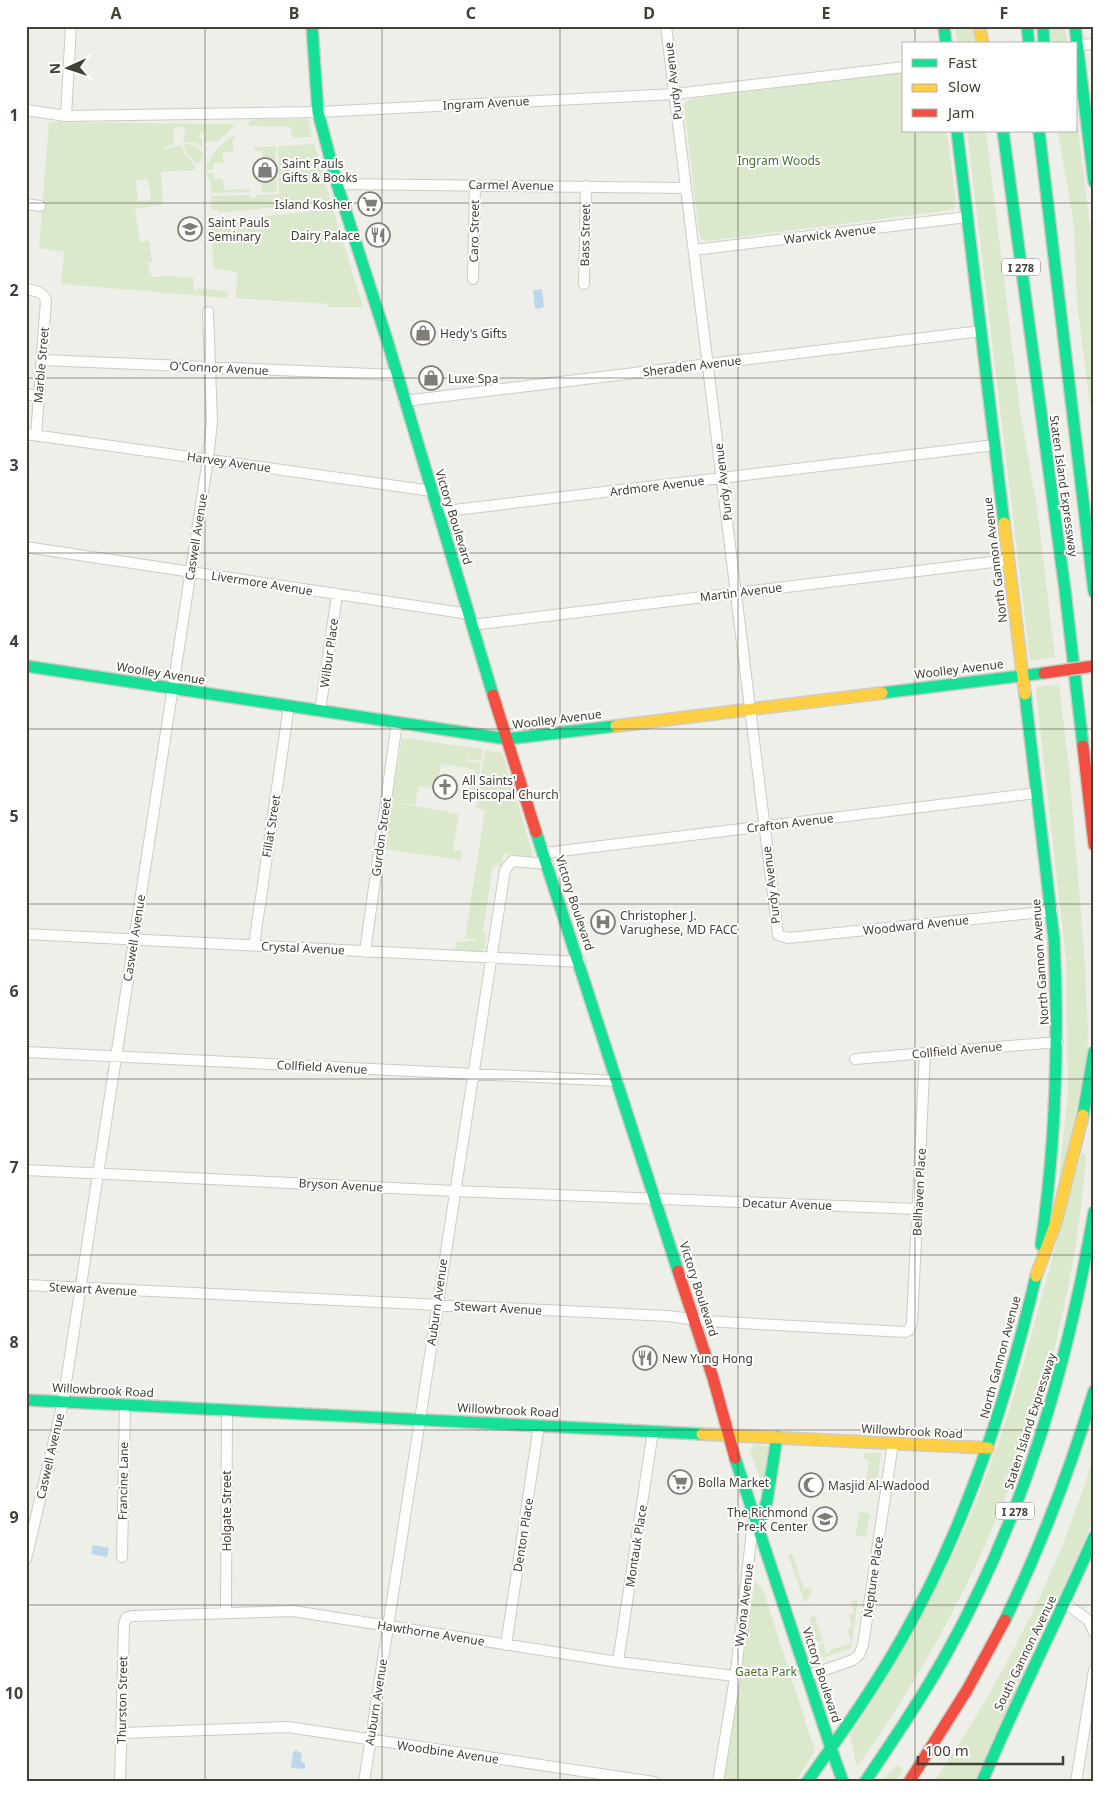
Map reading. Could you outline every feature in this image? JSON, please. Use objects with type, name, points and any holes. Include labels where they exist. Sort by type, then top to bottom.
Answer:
[{"type":"main road","name":"Victory Boulevard","points":[[312,26],[318,112],[337,184],[507,739],[694,1320],[754,1516],[843,1782]]},
{"type":"main road","points":[[944,26],[946,42]]},
{"type":"main road","points":[[980,26],[983,42]]},
{"type":"main road","points":[[990,26],[992,42]]},
{"type":"main road","points":[[1026,26],[1029,42]]},
{"type":"main road","points":[[1043,26],[1044,42]]},
{"type":"main road","points":[[1075,26],[1077,42]]},
{"type":"main road","points":[[1078,54],[1094,182]]},
{"type":"main road","name":"North Gannon Avenue","points":[[807,1782],[872,1689],[910,1624],[953,1536],[988,1448],[1011,1378],[1036,1276],[1052,1170],[1057,1108],[1058,1042],[1052,911],[957,132]]},
{"type":"main road","name":"Staten Island Expressway","points":[[1003,132],[1065,590],[1094,845]]},
{"type":"main road","name":"Staten Island Expressway","points":[[1039,132],[1094,592]]},
{"type":"main road","points":[[1044,132],[1044,168]]},
{"type":"main road","name":"Woolley Avenue","points":[[26,666],[507,739],[1094,666]]},
{"type":"main road","points":[[1036,1276],[1058,1212],[1088,1096],[1094,1052]]},
{"type":"main road","name":"Staten Island Expressway","points":[[865,1782],[919,1702],[954,1641],[982,1585],[1013,1514],[1035,1457],[1064,1364],[1094,1212]]},
{"type":"main road","name":"I 278","points":[[909,1782],[963,1700],[1012,1607],[1054,1511],[1072,1463],[1094,1391]]},
{"type":"main road","name":"Willowbrook Road","points":[[26,1400],[988,1448]]},
{"type":"main road","points":[[758,1528],[767,1501],[777,1437]]},
{"type":"main road","name":"South Gannon Avenue","points":[[982,1782],[1006,1722],[1065,1603],[1094,1537]]},
{"type":"street","points":[[66,116],[71,26]]},
{"type":"street","name":"Purdy Avenue","points":[[666,26],[776,930],[781,938]]},
{"type":"street","points":[[1078,46],[1094,44]]},
{"type":"street","name":"Ingram Avenue","points":[[26,110],[66,116],[318,112],[675,94],[902,67]]},
{"type":"street","name":"Carmel Avenue","points":[[337,184],[475,184],[685,188]]},
{"type":"street","name":"Caro Street","points":[[473,279],[475,184]]},
{"type":"street","name":"Bass Street","points":[[584,284],[586,186]]},
{"type":"street","points":[[26,204],[40,206]]},
{"type":"street","name":"Warwick Avenue","points":[[694,250],[967,217]]},
{"type":"street","name":"Marble Street","points":[[26,289],[44,294],[46,300],[42,360],[31,435]]},
{"type":"street","name":"Caswell Avenue","points":[[26,1559],[63,1402],[208,459],[212,421],[208,312]]},
{"type":"street","name":"Sheraden Avenue","points":[[404,402],[981,331]]},
{"type":"street","name":"O'Connor Avenue","points":[[42,360],[396,375]]},
{"type":"street","points":[[26,394],[38,396]]},
{"type":"street","name":"Harvey Avenue","points":[[31,435],[432,492]]},
{"type":"street","name":"Ardmore Avenue","points":[[438,512],[995,445]]},
{"type":"street","name":"Livermore Avenue","points":[[26,547],[337,594],[471,619]]},
{"type":"street","name":"Martin Avenue","points":[[471,619],[736,592],[1009,560]]},
{"type":"street","name":"Wilbur Place","points":[[320,711],[337,594]]},
{"type":"street","name":"Fillat Street","points":[[254,945],[289,706]]},
{"type":"street","name":"Gurdon Street","points":[[365,952],[397,722]]},
{"type":"street","name":"Crafton Avenue","points":[[544,853],[1037,792]]},
{"type":"street","name":"Auburn Avenue","points":[[364,1782],[436,1306],[492,959],[504,870],[512,861],[548,864]]},
{"type":"street","name":"Woodward Avenue","points":[[781,938],[1052,911]]},
{"type":"street","name":"Crystal Avenue","points":[[26,934],[580,962]]},
{"type":"street","name":"Collfield Avenue","points":[[855,1060],[1058,1042]]},
{"type":"street","name":"Collfield Avenue","points":[[26,1052],[618,1081]]},
{"type":"street","name":"Bellhaven Place","points":[[909,1330],[912,1323],[925,1053]]},
{"type":"street","name":"Bryson Avenue","points":[[26,1170],[454,1191],[655,1198]]},
{"type":"street","name":"Decatur Avenue","points":[[655,1198],[918,1209]]},
{"type":"street","name":"Stewart Avenue","points":[[26,1286],[668,1316],[694,1320],[900,1332],[909,1330]]},
{"type":"street","name":"Francine Lane","points":[[122,1557],[125,1405]]},
{"type":"street","name":"Holgate Street","points":[[226,1613],[227,1410]]},
{"type":"street","name":"Denton Place","points":[[506,1645],[539,1425]]},
{"type":"street","name":"Montauk Place","points":[[618,1662],[653,1431]]},
{"type":"street","name":"Neptune Place","points":[[808,1676],[853,1660],[859,1655],[863,1645],[893,1443]]},
{"type":"street","name":"Wyona Avenue","points":[[718,1782],[735,1676],[754,1516]]},
{"type":"street","points":[[1065,1603],[1088,1620],[1094,1632]]},
{"type":"street","name":"Hawthorne Avenue","points":[[126,1618],[132,1616],[293,1611],[618,1662],[735,1676]]},
{"type":"street","name":"Thurston Street","points":[[120,1782],[124,1625],[126,1618]]},
{"type":"street","points":[[1076,1782],[1089,1733],[1094,1670]]},
{"type":"street","name":"Woodbine Avenue","points":[[122,1733],[288,1727],[370,1741],[654,1782]]},
{"type":"green space","points":[[955,26],[973,26],[976,42],[957,42]]},
{"type":"green space","points":[[1050,26],[1065,26],[1068,42],[1050,42]]},
{"type":"green space","name":"Ingram Woods","points":[[902,72],[902,132],[947,132],[956,203],[953,210],[702,240],[699,233],[684,105],[690,99]]},
{"type":"green space","points":[[251,119],[308,119],[312,137],[294,138],[291,127],[249,126],[248,124]]},
{"type":"green space","points":[[49,122],[236,124],[218,141],[203,142],[206,134],[200,132],[199,136],[202,139],[202,147],[197,143],[183,142],[185,128],[179,126],[173,129],[174,144],[165,147],[165,149],[181,145],[184,153],[196,167],[194,170],[161,172],[163,204],[135,209],[140,242],[149,241],[152,262],[148,263],[149,271],[153,277],[194,278],[193,288],[197,292],[197,288],[228,291],[227,298],[61,284],[64,252],[39,248]],"holes":[[[148,179],[151,200],[138,201],[136,180]]]},
{"type":"green space","points":[[1078,128],[1094,259],[1094,435],[1077,303],[1074,226],[1058,132],[1078,132]]},
{"type":"green space","points":[[967,132],[986,132],[1020,411],[1037,507],[1055,657],[1030,661]]},
{"type":"green space","points":[[234,135],[237,139],[233,139],[233,152],[223,152],[223,163],[214,163],[214,169],[206,170],[217,150]]},
{"type":"green space","points":[[183,144],[196,145],[204,155],[197,165],[187,154]]},
{"type":"green space","points":[[314,144],[331,202],[225,212],[211,209],[211,196],[250,195],[251,198],[256,198],[256,195],[279,194],[278,146]]},
{"type":"green space","points":[[276,146],[276,165],[272,165],[271,162],[263,162],[262,151],[254,151],[254,147]]},
{"type":"green space","points":[[276,172],[277,192],[261,193],[263,177],[272,177],[272,173]]},
{"type":"green space","points":[[206,173],[214,173],[214,179],[223,179],[224,190],[250,189],[250,192],[211,193],[211,183]]},
{"type":"green space","points":[[333,209],[363,307],[327,307],[327,304],[236,298],[237,272],[213,268],[212,226],[218,221]]},
{"type":"green space","points":[[1059,684],[1069,768],[1084,949],[1088,1030],[1087,1062],[1057,1195],[1068,1095],[1066,960],[1036,692],[1037,687]]},
{"type":"green space","points":[[402,738],[483,749],[482,761],[467,759],[465,768],[441,764],[438,782],[432,781],[431,788],[419,786],[415,805],[393,802],[459,814],[453,849],[461,851],[461,860],[384,849]]},
{"type":"green space","points":[[485,750],[502,753],[533,854],[528,858],[504,853],[501,866],[493,865],[483,931],[486,935],[485,948],[480,952],[455,950],[456,942],[475,941],[475,939],[457,938],[465,938],[485,810],[476,808]]},
{"type":"green space","points":[[467,761],[481,763],[476,794],[467,792],[468,787],[472,788],[475,770],[466,768]]},
{"type":"green space","points":[[1082,1152],[1086,1155],[1077,1237],[1061,1318],[1040,1398],[1014,1477],[981,1553],[945,1627],[903,1699],[857,1767],[850,1735],[890,1672],[944,1574],[975,1506],[988,1471],[1015,1392]]},
{"type":"green space","points":[[754,1444],[769,1446],[763,1486],[750,1451]]},
{"type":"green space","points":[[864,1453],[881,1453],[876,1491],[864,1489],[869,1463],[868,1459],[864,1458]]},
{"type":"green space","points":[[1094,1455],[1094,1519],[976,1782],[934,1782],[983,1705],[1026,1624],[1064,1541]]},
{"type":"green space","points":[[860,1511],[870,1514],[866,1538],[855,1535]]},
{"type":"green space","points":[[792,1553],[804,1589],[812,1587],[811,1595],[808,1596],[809,1600],[804,1601],[788,1555]]},
{"type":"green space","name":"Gaeta Park","points":[[755,1582],[763,1590],[815,1751],[795,1782],[724,1782],[741,1673],[744,1673],[741,1670]]},
{"type":"green space","points":[[858,1599],[851,1641],[847,1629],[852,1626],[849,1615],[854,1613],[851,1601]]},
{"type":"green space","points":[[815,1616],[823,1641],[817,1643],[809,1618]]},
{"type":"green space","points":[[824,1643],[826,1654],[833,1649],[852,1643],[851,1648],[822,1658],[818,1645]]},
{"type":"green space","points":[[897,1765],[903,1769],[896,1782],[880,1782]]},
{"type":"water","points":[[542,289],[544,307],[538,309],[535,308],[533,290]]},
{"type":"water","points":[[93,1545],[109,1548],[107,1557],[91,1554]]},
{"type":"water","points":[[296,1750],[302,1754],[301,1762],[305,1763],[305,1769],[291,1768],[293,1752]]},
{"type":"traffic: fast","points":[[312,26],[318,112],[337,184],[387,340],[493,695]]},
{"type":"traffic: fast","points":[[944,26],[946,42]]},
{"type":"traffic: fast","points":[[1027,26],[1029,42]]},
{"type":"traffic: fast","points":[[1043,26],[1044,42]]},
{"type":"traffic: fast","points":[[1075,26],[1077,42]]},
{"type":"traffic: fast","points":[[1078,51],[1094,182]]},
{"type":"traffic: fast","points":[[957,132],[1004,523]]},
{"type":"traffic: fast","points":[[1003,132],[1065,590],[1083,746]]},
{"type":"traffic: fast","points":[[1039,132],[1094,592]]},
{"type":"traffic: fast","points":[[26,666],[507,739],[616,726]]},
{"type":"traffic: fast","points":[[882,693],[1044,673]]},
{"type":"traffic: fast","points":[[1025,694],[1054,939],[1055,1092],[1050,1169],[1041,1245]]},
{"type":"traffic: fast","points":[[536,832],[678,1271]]},
{"type":"traffic: fast","points":[[1083,1115],[1094,1052]]},
{"type":"traffic: fast","points":[[865,1782],[948,1651],[1000,1546],[1040,1438],[1056,1383],[1071,1327],[1094,1212]]},
{"type":"traffic: fast","points":[[843,1782],[831,1748],[868,1695],[893,1654],[945,1553],[982,1463],[1011,1370],[1036,1276]]},
{"type":"traffic: fast","points":[[1005,1620],[1031,1564],[1054,1507],[1094,1391]]},
{"type":"traffic: fast","points":[[26,1400],[702,1434]]},
{"type":"traffic: fast","points":[[758,1528],[767,1501],[777,1437]]},
{"type":"traffic: fast","points":[[735,1458],[831,1748],[807,1782]]},
{"type":"traffic: fast","points":[[982,1782],[1094,1537]]},
{"type":"traffic: slow","points":[[979,26],[983,42]]},
{"type":"traffic: slow","points":[[1004,523],[1025,694]]},
{"type":"traffic: slow","points":[[616,726],[882,693]]},
{"type":"traffic: slow","points":[[1036,1276],[1056,1222],[1083,1115]]},
{"type":"traffic: slow","points":[[702,1434],[988,1448]]},
{"type":"traffic: jam","points":[[1044,673],[1094,666]]},
{"type":"traffic: jam","points":[[493,695],[536,832]]},
{"type":"traffic: jam","points":[[1083,746],[1094,845]]},
{"type":"traffic: jam","points":[[678,1271],[713,1378],[735,1458]]},
{"type":"traffic: jam","points":[[909,1782],[967,1690],[1005,1620]]},
{"type":"place","name":"Saint Pauls Gifts & Books","points":[[265,170]]},
{"type":"place","name":"Island Kosher","points":[[370,204]]},
{"type":"place","name":"Saint Pauls Seminary","points":[[190,229]]},
{"type":"place","name":"Dairy Palace","points":[[378,235]]},
{"type":"place","name":"Hedy's Gifts","points":[[423,333]]},
{"type":"place","name":"Luxe Spa","points":[[431,378]]},
{"type":"place","name":"All Saints' Episcopal Church","points":[[445,787]]},
{"type":"place","name":"Christopher J. Varughese, MD FACC","points":[[603,922]]},
{"type":"place","name":"New Yung Hong","points":[[645,1358]]},
{"type":"place","name":"Bolla Market","points":[[680,1482]]},
{"type":"place","name":"Masjid Al-Wadood","points":[[811,1485]]},
{"type":"place","name":"The Richmond Pre-K Center","points":[[825,1519]]}]
